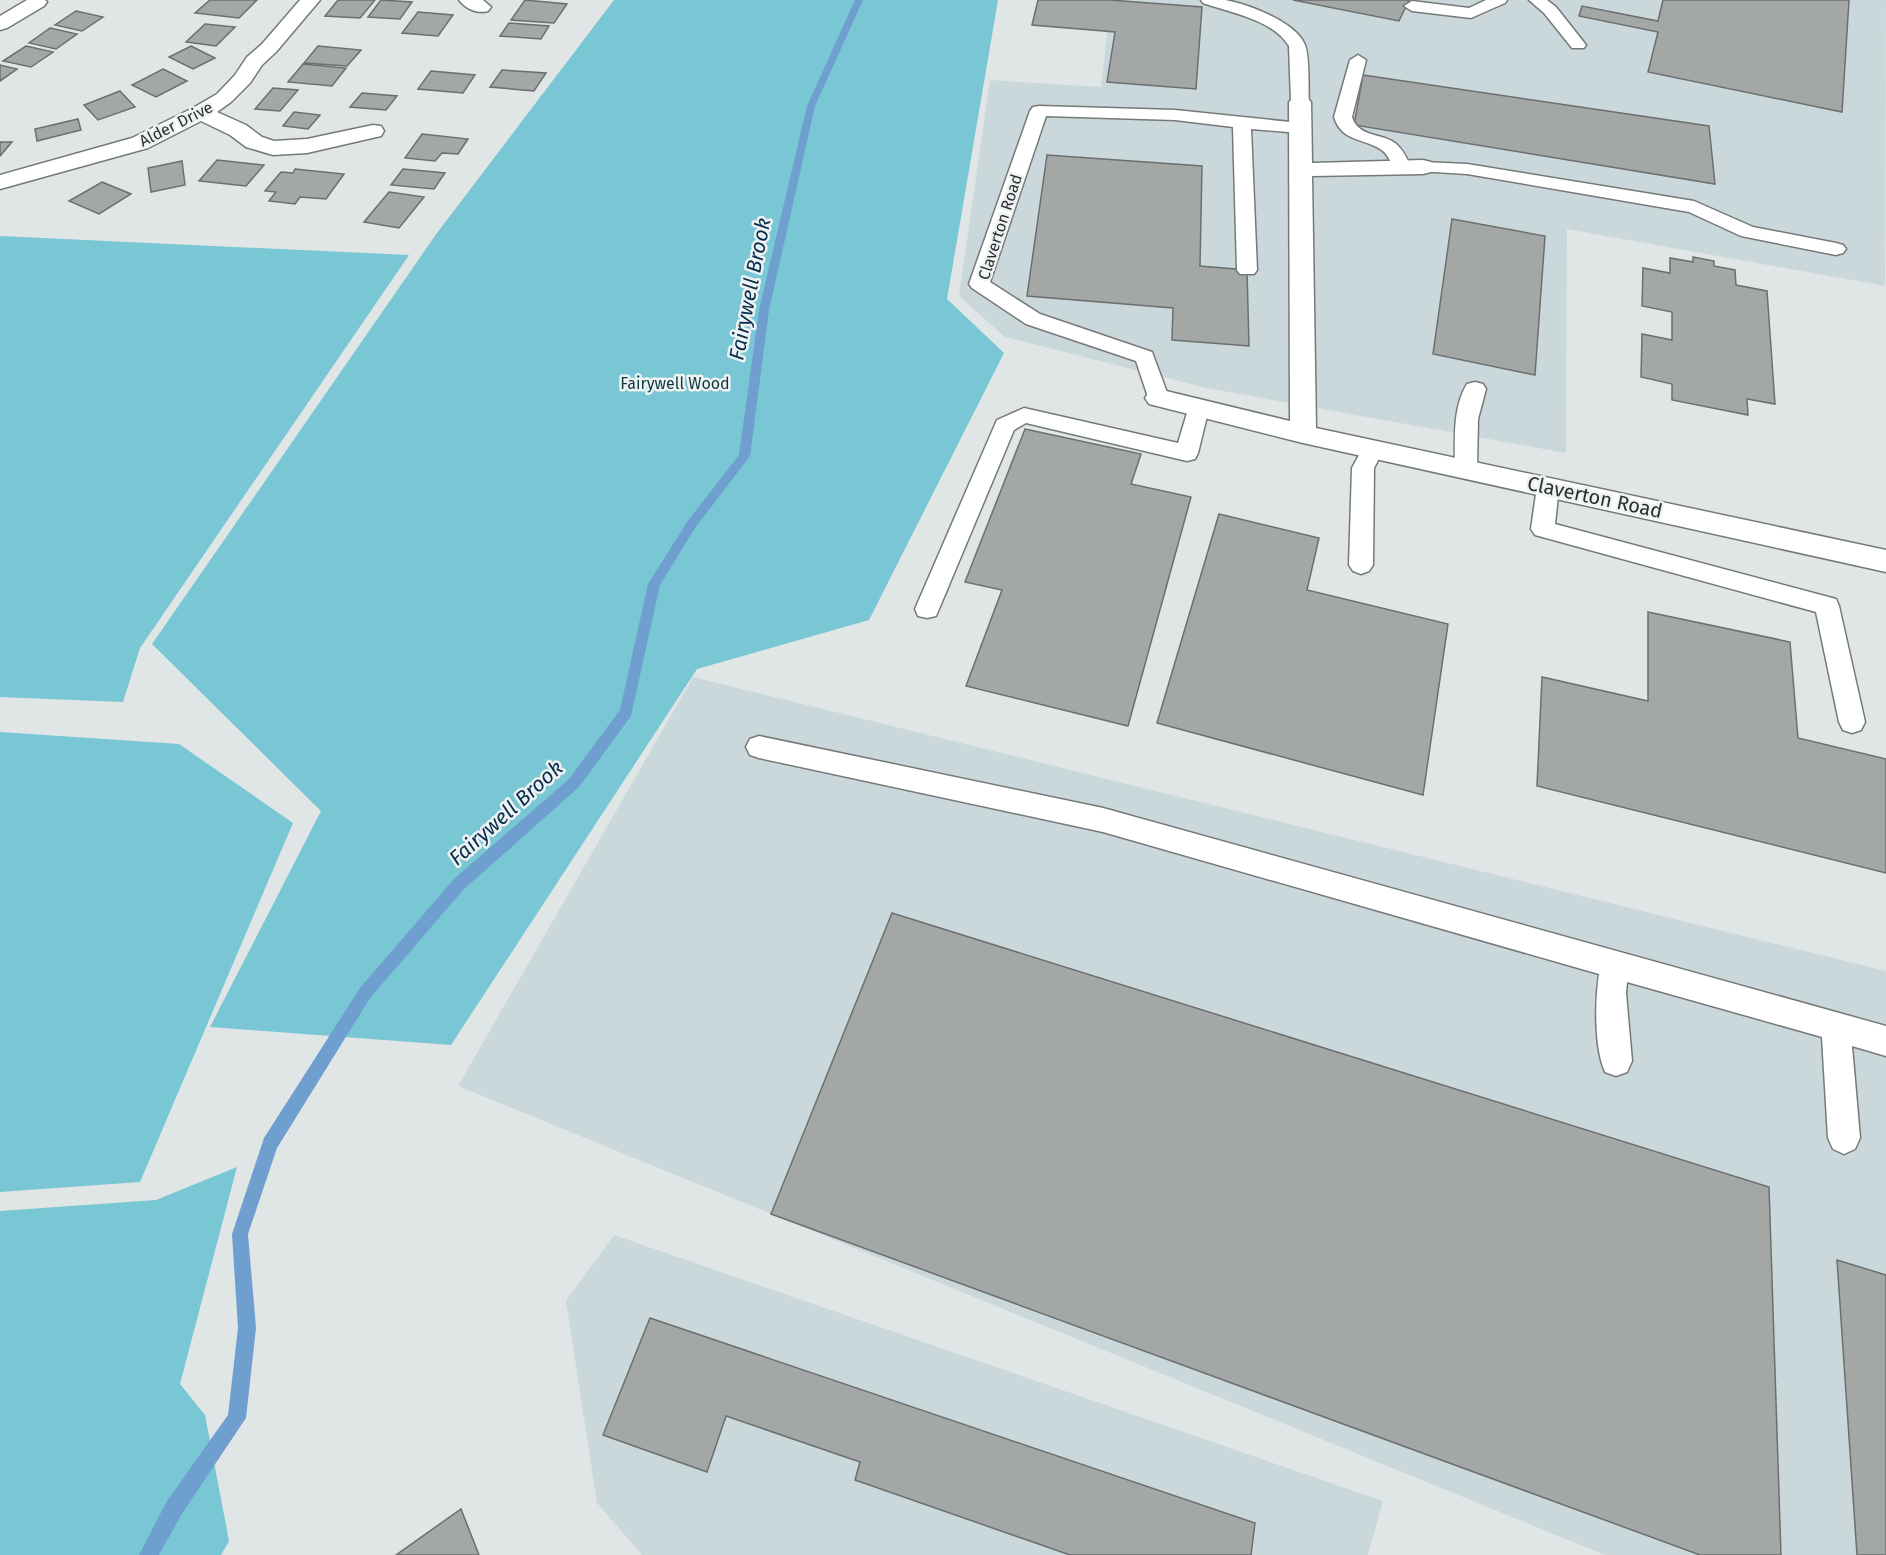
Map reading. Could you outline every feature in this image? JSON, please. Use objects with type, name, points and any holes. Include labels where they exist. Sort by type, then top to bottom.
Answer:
[{"type":"street","name":"Alder Drive","points":[[0,182],[140,143],[201,113],[224,98],[243,79],[254,60],[269,48],[310,0]]},
{"type":"street","points":[[3,19],[38,2]]},
{"type":"street","points":[[1300,102],[1303,434]]},
{"type":"street","points":[[201,113],[238,130],[254,142],[273,148],[294,148],[373,131]]},
{"type":"street","points":[[343,139],[353,159]]},
{"type":"street","points":[[1301,170],[1412,167]]},
{"type":"street","name":"Claverton Road","points":[[1158,398],[1303,434],[1886,561]]},
{"type":"lane","points":[[1209,0],[1270,22],[1294,39],[1297,46],[1300,102]]},
{"type":"lane","points":[[1412,6],[1472,14],[1499,0]]},
{"type":"lane","points":[[1537,0],[1550,10],[1578,45]]},
{"type":"lane","points":[[1358,60],[1343,117],[1344,123],[1353,134],[1387,146],[1412,167],[1467,169],[1694,207],[1748,232],[1836,249]]},
{"type":"lane","name":"Claverton Road","points":[[1158,398],[1144,357],[1033,319],[979,284],[1039,111],[1175,115],[1242,123]]},
{"type":"lane","points":[[1247,270],[1242,123],[1300,128]]},
{"type":"lane","points":[[1466,469],[1467,419],[1475,389]]},
{"type":"lane","points":[[927,609],[1005,425],[1024,415],[1187,453],[1198,408]]},
{"type":"lane","points":[[1360,565],[1363,468],[1373,449]]},
{"type":"lane","points":[[1548,487],[1543,529],[1827,606],[1852,722]]},
{"type":"lane","points":[[759,747],[1103,820],[1886,1041]]},
{"type":"lane","points":[[1615,964],[1611,993],[1616,1061]]},
{"type":"lane","points":[[1838,1027],[1837,1060],[1844,1138]]},
{"type":"shaded area","points":[[1111,0],[1886,0],[1885,286],[1567,229],[1566,453],[1207,388],[1005,337],[959,296],[990,80],[1101,87]]},
{"type":"shaded area","points":[[693,677],[1886,971],[1886,1555],[1605,1555],[458,1086]]},
{"type":"shaded area","points":[[614,1235],[1383,1501],[1368,1555],[642,1555],[597,1503],[566,1301]]},
{"type":"green space","name":"Fairywell Wood","points":[[614,0],[998,0],[947,299],[1004,353],[869,620],[697,669],[451,1045],[210,1027],[321,811],[152,644],[437,233]]},
{"type":"green space","points":[[0,236],[409,255],[140,648],[123,702],[0,697]]},
{"type":"green space","points":[[0,732],[179,744],[293,823],[140,1182],[0,1192]]},
{"type":"green space","points":[[237,1167],[180,1384],[205,1415],[229,1541],[221,1555],[0,1555],[0,1211],[156,1200]]},
{"type":"building","points":[[210,0],[257,0],[239,18],[195,13]]},
{"type":"building","points":[[338,0],[375,0],[360,18],[325,16]]},
{"type":"building","points":[[381,0],[412,2],[400,19],[368,17]]},
{"type":"building","points":[[525,0],[567,4],[554,23],[511,20]]},
{"type":"building","points":[[1038,0],[1110,0],[1202,7],[1196,89],[1107,82],[1115,32],[1032,25]]},
{"type":"building","points":[[1293,0],[1409,0],[1399,21]]},
{"type":"building","points":[[1663,0],[1849,0],[1842,112],[1648,72],[1658,32],[1579,16],[1582,6],[1658,21]]},
{"type":"building","points":[[76,11],[103,17],[82,31],[55,25]]},
{"type":"building","points":[[418,12],[453,15],[438,36],[402,33]]},
{"type":"building","points":[[509,23],[549,26],[541,39],[500,36]]},
{"type":"building","points":[[205,24],[235,27],[216,46],[186,42]]},
{"type":"building","points":[[50,28],[77,34],[56,49],[29,43]]},
{"type":"building","points":[[26,46],[53,52],[31,67],[3,61]]},
{"type":"building","points":[[191,46],[215,58],[193,69],[169,57]]},
{"type":"building","points":[[318,46],[361,50],[347,66],[304,63]]},
{"type":"building","points":[[303,64],[346,68],[332,86],[288,82]]},
{"type":"building","points":[[0,65],[17,69],[0,81]]},
{"type":"building","points":[[163,69],[187,81],[156,97],[132,85]]},
{"type":"building","points":[[502,70],[546,73],[534,91],[490,87]]},
{"type":"building","points":[[431,71],[475,75],[463,93],[418,89]]},
{"type":"building","points":[[1363,75],[1709,126],[1715,184],[1354,125]]},
{"type":"building","points":[[273,88],[298,90],[280,111],[255,109]]},
{"type":"building","points":[[120,91],[135,107],[98,120],[84,105]]},
{"type":"building","points":[[362,93],[397,96],[386,110],[350,107]]},
{"type":"building","points":[[294,112],[320,115],[308,129],[283,126]]},
{"type":"building","points":[[78,119],[81,130],[37,141],[35,129]]},
{"type":"building","points":[[422,134],[468,139],[458,154],[442,153],[435,161],[405,158]]},
{"type":"building","points":[[0,142],[12,142],[0,156]]},
{"type":"building","points":[[1047,155],[1202,166],[1200,266],[1247,270],[1249,346],[1172,340],[1173,308],[1027,296]]},
{"type":"building","points":[[217,160],[264,165],[246,186],[199,181]]},
{"type":"building","points":[[182,161],[185,185],[151,192],[148,168]]},
{"type":"building","points":[[295,169],[344,174],[326,199],[300,197],[295,204],[269,201],[276,192],[265,191],[281,172],[293,173]]},
{"type":"building","points":[[403,169],[445,173],[434,189],[391,185]]},
{"type":"building","points":[[102,182],[131,194],[99,214],[69,201]]},
{"type":"building","points":[[389,192],[424,197],[399,228],[364,222]]},
{"type":"building","points":[[1452,219],[1545,236],[1535,375],[1433,354]]},
{"type":"building","points":[[1693,257],[1714,261],[1714,266],[1735,270],[1736,285],[1767,291],[1775,404],[1747,399],[1748,415],[1672,400],[1672,384],[1641,377],[1642,334],[1672,340],[1672,312],[1642,306],[1643,268],[1670,273],[1670,258],[1693,262]]},
{"type":"building","points":[[1025,429],[1141,454],[1131,484],[1191,497],[1128,726],[966,686],[1002,590],[965,582]]},
{"type":"building","points":[[1219,514],[1319,538],[1307,590],[1448,624],[1423,795],[1157,723]]},
{"type":"building","points":[[1648,612],[1790,642],[1798,738],[1886,759],[1886,873],[1537,786],[1542,677],[1648,701]]},
{"type":"building","points":[[892,913],[1769,1187],[1781,1555],[1700,1555],[771,1214]]},
{"type":"building","points":[[1837,1260],[1886,1275],[1886,1555],[1857,1555]]},
{"type":"building","points":[[650,1318],[1255,1523],[1251,1555],[1070,1555],[855,1480],[860,1462],[726,1416],[707,1472],[603,1435]]},
{"type":"building","points":[[461,1509],[479,1555],[396,1555]]},
{"type":"waterway","name":"Fairywell Brook","points":[[149,1555],[174,1508],[237,1418],[247,1328],[240,1234],[270,1144],[365,993],[459,884],[574,783],[626,712],[654,584],[691,525],[744,456],[764,310],[811,106],[859,0]]}]
